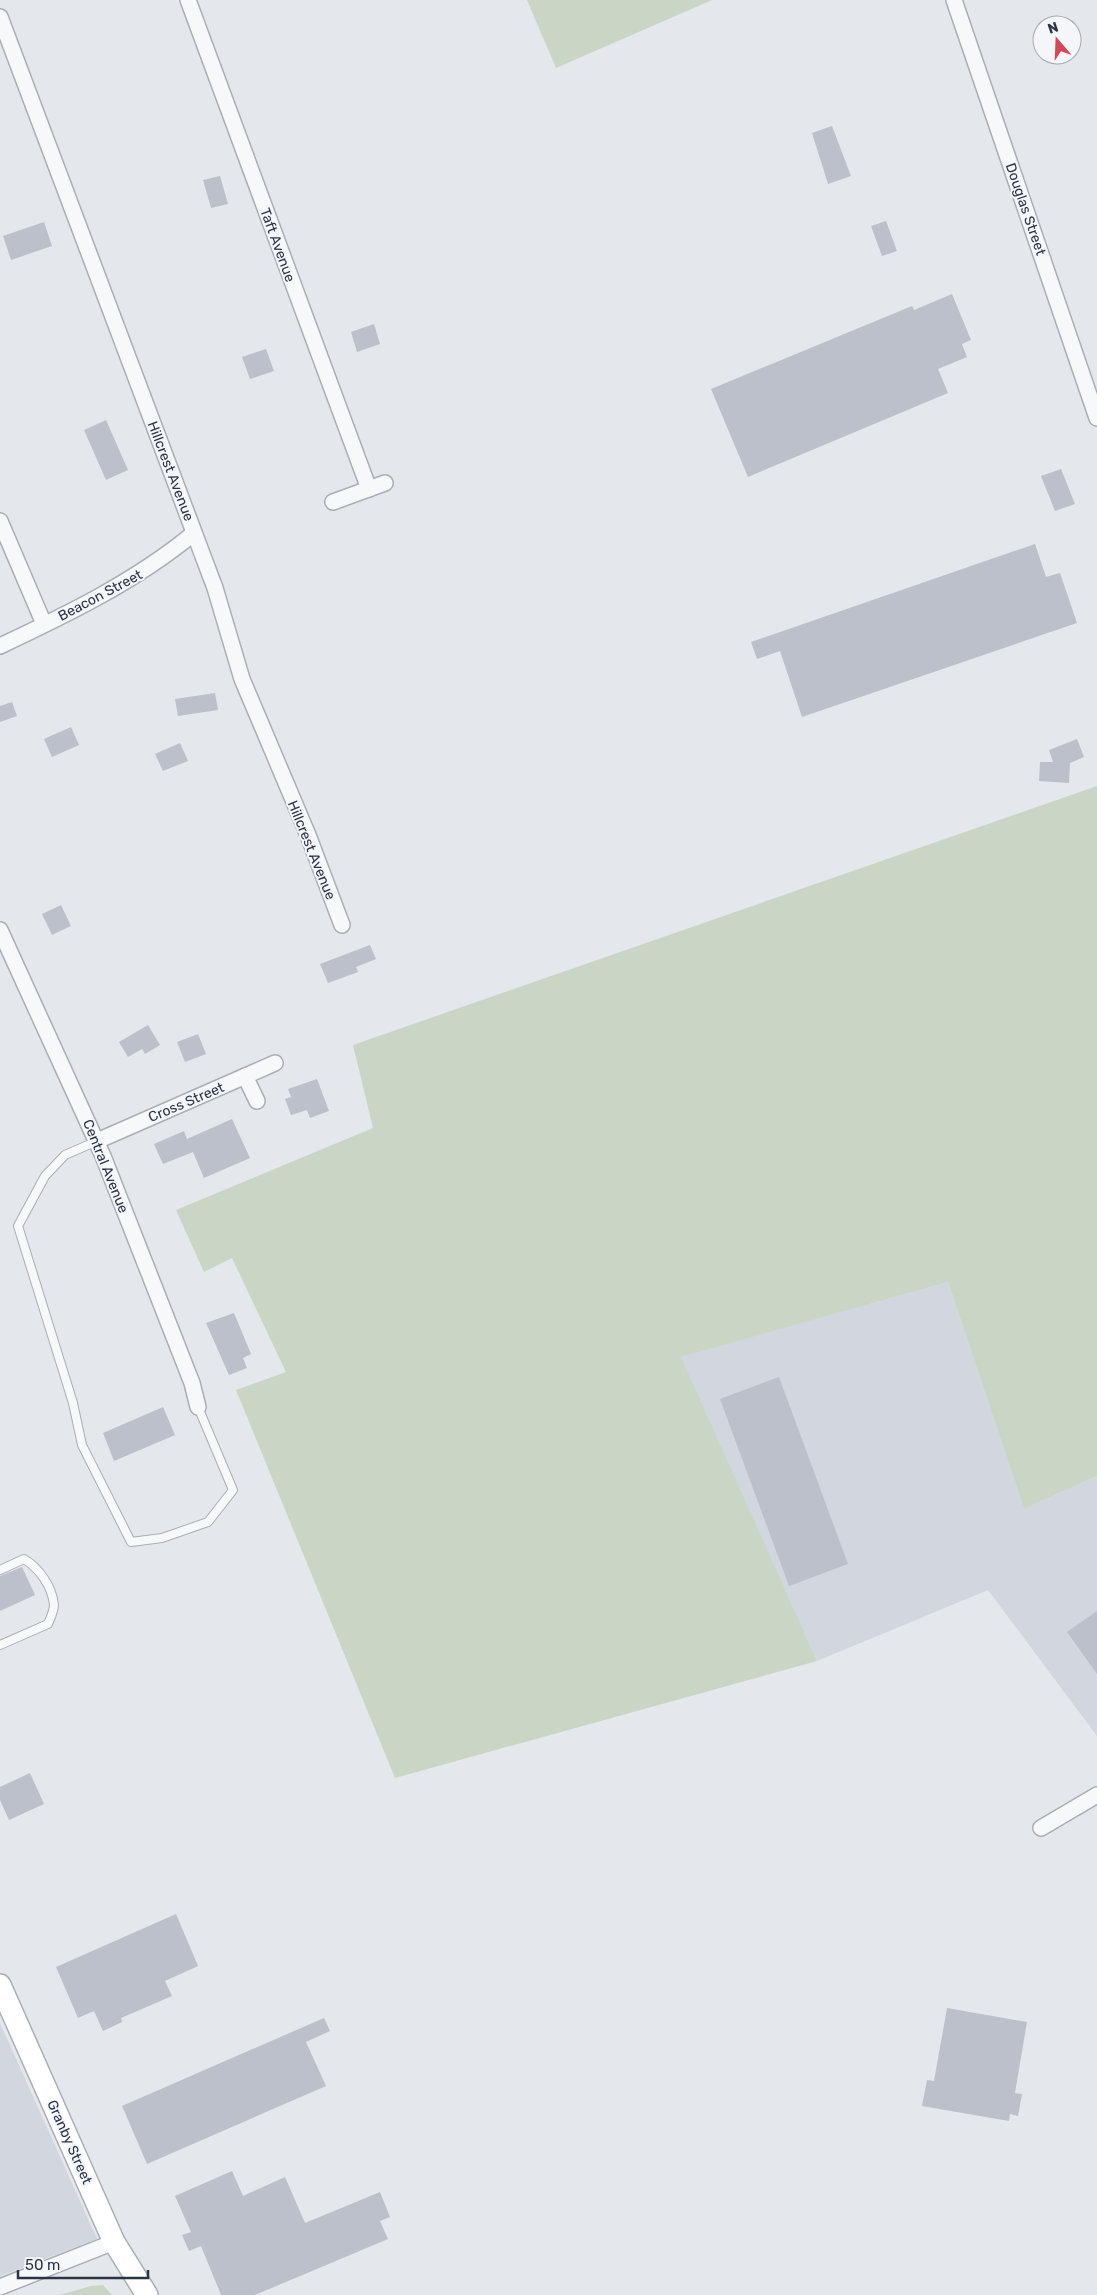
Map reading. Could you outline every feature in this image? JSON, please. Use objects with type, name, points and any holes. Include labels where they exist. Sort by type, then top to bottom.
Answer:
[{"type":"main road","name":"Granby Street","points":[[0,1985],[114,2242],[147,2295]]},
{"type":"street","name":"Taft Avenue","points":[[188,0],[369,489]]},
{"type":"street","name":"Douglas Street","points":[[954,0],[1097,418]]},
{"type":"street","name":"Hillcrest Avenue","points":[[0,17],[221,605],[242,679],[308,835],[342,925]]},
{"type":"street","points":[[333,502],[385,483]]},
{"type":"street","points":[[0,521],[44,624]]},
{"type":"street","name":"Beacon Street","points":[[0,646],[148,569],[194,533]]},
{"type":"street","name":"Central Avenue","points":[[0,930],[97,1141],[192,1383],[198,1407]]},
{"type":"street","name":"Cross Street","points":[[97,1141],[275,1063]]},
{"type":"street","points":[[245,1076],[256,1101]]},
{"type":"street","points":[[1041,1828],[1097,1795]]},
{"type":"street","points":[[0,2287],[114,2242]]},
{"type":"lane","points":[[97,1141],[65,1155],[45,1176],[18,1226],[72,1403],[82,1445],[130,1542],[162,1538],[208,1522],[233,1490],[198,1407]]},
{"type":"lane","points":[[0,1570],[24,1559],[36,1566],[46,1583],[54,1606],[48,1624],[0,1646]]},
{"type":"shaded area","points":[[948,1282],[1024,1509],[1097,1476],[1097,1736],[988,1590],[817,1661],[680,1357]]},
{"type":"shaded area","points":[[0,2023],[97,2239],[0,2276]]},
{"type":"green space","points":[[527,0],[712,0],[556,68]]},
{"type":"green space","points":[[1097,786],[1097,1476],[1024,1509],[948,1282],[681,1357],[817,1661],[395,1778],[236,1390],[286,1372],[232,1258],[204,1272],[176,1210],[373,1128],[353,1045]]},
{"type":"green space","points":[[103,2285],[112,2295],[59,2295],[91,2286]]},
{"type":"building","points":[[832,126],[851,176],[828,184],[812,133]]},
{"type":"building","points":[[220,176],[228,204],[211,208],[203,180]]},
{"type":"building","points":[[886,221],[897,251],[882,256],[871,226]]},
{"type":"building","points":[[44,222],[52,246],[11,260],[3,236]]},
{"type":"building","points":[[952,294],[971,340],[962,344],[967,357],[938,369],[948,393],[748,477],[711,389],[912,306],[914,310]]},
{"type":"building","points":[[374,324],[380,344],[357,352],[351,332]]},
{"type":"building","points":[[266,349],[274,371],[250,379],[242,357]]},
{"type":"building","points":[[106,420],[128,470],[106,480],[84,430]]},
{"type":"building","points":[[1061,469],[1075,504],[1055,511],[1041,476]]},
{"type":"building","points":[[1035,544],[1046,577],[1060,573],[1077,623],[802,717],[780,651],[757,659],[751,642]]},
{"type":"building","points":[[215,693],[218,710],[178,716],[175,699]]},
{"type":"building","points":[[12,702],[17,716],[0,722],[0,706]]},
{"type":"building","points":[[71,727],[79,745],[52,757],[44,739]]},
{"type":"building","points":[[1077,739],[1084,757],[1070,763],[1069,783],[1039,781],[1040,762],[1053,762],[1049,750]]},
{"type":"building","points":[[180,743],[188,761],[163,771],[155,754]]},
{"type":"building","points":[[61,905],[71,926],[52,935],[42,914]]},
{"type":"building","points":[[370,945],[376,959],[356,967],[358,972],[328,983],[320,964]]},
{"type":"building","points":[[148,1025],[160,1045],[145,1054],[142,1049],[128,1057],[119,1042]]},
{"type":"building","points":[[198,1034],[206,1054],[185,1062],[177,1042]]},
{"type":"building","points":[[317,1079],[329,1111],[310,1118],[307,1110],[291,1115],[285,1099],[291,1097],[288,1089]]},
{"type":"building","points":[[232,1119],[250,1158],[204,1178],[193,1152],[163,1164],[154,1144],[184,1131],[187,1139]]},
{"type":"building","points":[[234,1313],[251,1354],[243,1358],[247,1368],[229,1375],[206,1323]]},
{"type":"building","points":[[779,1377],[848,1564],[789,1586],[720,1399]]},
{"type":"building","points":[[163,1407],[175,1435],[114,1461],[103,1433]]},
{"type":"building","points":[[22,1567],[35,1595],[0,1611],[0,1576]]},
{"type":"building","points":[[1097,1611],[1097,1674],[1067,1632]]},
{"type":"building","points":[[30,1773],[44,1804],[9,1820],[0,1800],[0,1787]]},
{"type":"building","points":[[176,1914],[198,1966],[165,1981],[172,1996],[121,2018],[122,2022],[103,2031],[94,2011],[78,2018],[56,1967]]},
{"type":"building","points":[[947,2008],[1027,2022],[1015,2093],[1022,2094],[1018,2116],[1010,2114],[1009,2121],[922,2106],[927,2080],[934,2081]]},
{"type":"building","points":[[324,2018],[330,2031],[306,2042],[326,2086],[147,2164],[122,2106]]},
{"type":"building","points":[[232,2171],[243,2196],[285,2177],[305,2223],[380,2192],[390,2217],[380,2221],[388,2239],[255,2295],[221,2295],[201,2246],[189,2251],[182,2235],[191,2232],[175,2196]]}]
